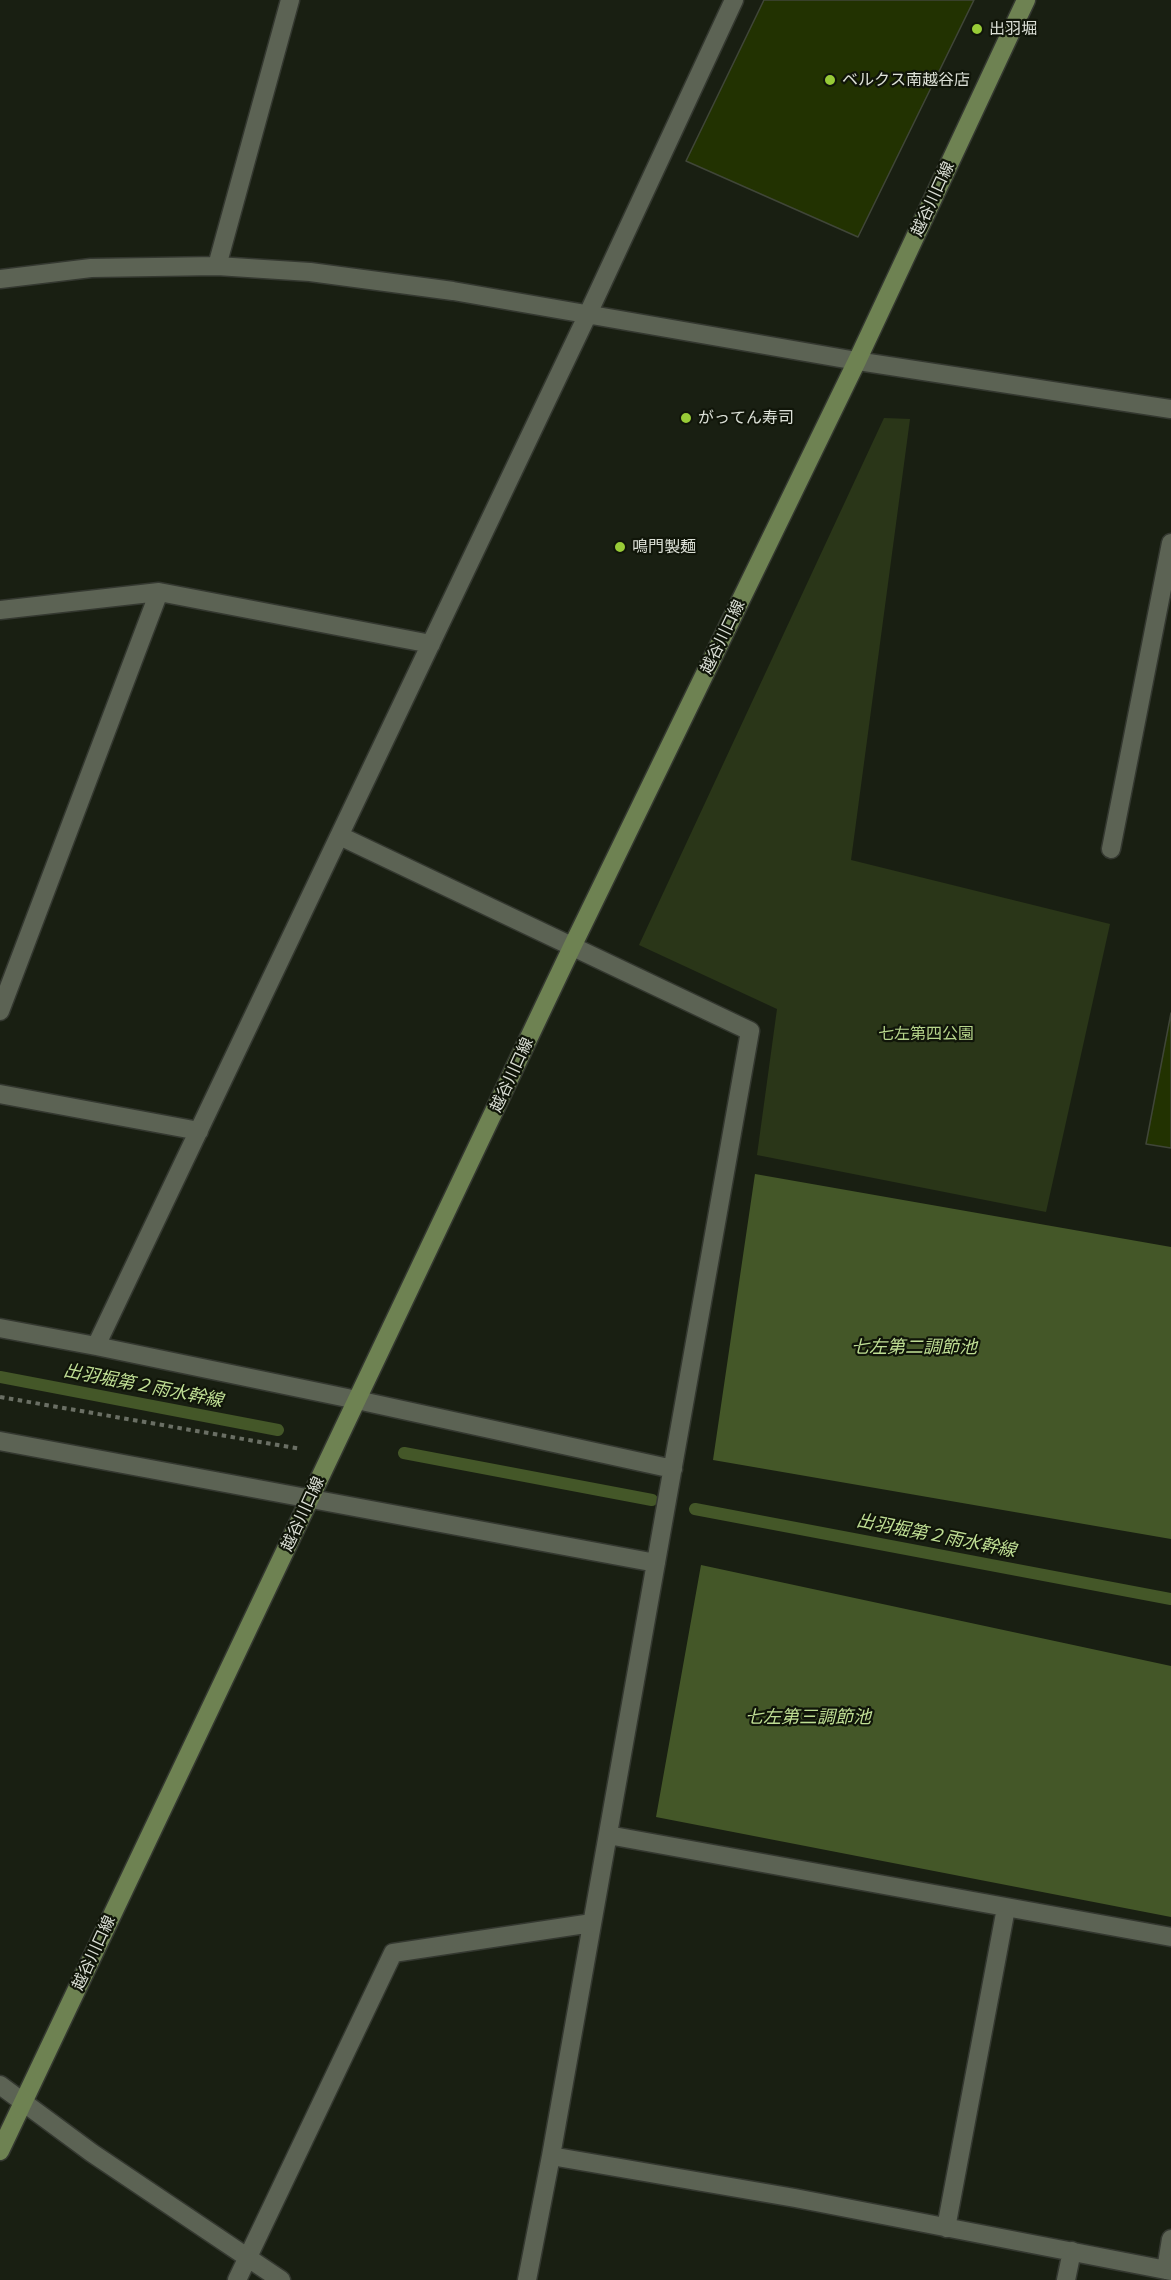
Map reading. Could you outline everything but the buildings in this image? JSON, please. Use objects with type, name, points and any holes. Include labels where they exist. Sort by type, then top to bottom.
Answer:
[{"type":"main road","name":"越谷川口線","points":[[0,2151],[572,947],[857,361],[1026,0]]},
{"type":"street","points":[[217,266],[290,0]]},
{"type":"street","points":[[96,1346],[587,316],[734,0]]},
{"type":"street","points":[[0,279],[91,268],[217,266],[310,272],[442,290],[857,361],[1171,409]]},
{"type":"street","points":[[1111,849],[1171,543]]},
{"type":"street","points":[[0,610],[159,592],[431,644]]},
{"type":"street","points":[[0,1011],[159,592]]},
{"type":"street","points":[[340,836],[750,1031],[551,2157],[527,2280]]},
{"type":"street","points":[[0,1094],[199,1131]]},
{"type":"street","points":[[0,1328],[357,1400],[673,1469]]},
{"type":"street","points":[[0,1441],[656,1563]]},
{"type":"street","points":[[608,1835],[1171,1937]]},
{"type":"street","points":[[946,2228],[1006,1908]]},
{"type":"street","points":[[237,2280],[393,1953],[592,1923]]},
{"type":"street","points":[[0,2085],[92,2153],[281,2280]]},
{"type":"street","points":[[551,2157],[795,2198],[1169,2271],[1171,2239]]},
{"type":"street","points":[[1066,2280],[1072,2252]]},
{"type":"path","points":[[0,1397],[331,1455]]},
{"type":"green space","name":"七左第四公園","points":[[884,418],[910,419],[851,860],[1110,924],[1046,1212],[757,1155],[777,1009],[639,945]]},
{"type":"water","name":"七左第二調節池","points":[[755,1174],[1171,1247],[1171,1539],[713,1460]]},
{"type":"water","name":"七左第三調節池","points":[[701,1565],[1171,1666],[1171,1917],[656,1817]]},
{"type":"waterway","name":"出羽堀第２雨水幹線","points":[[0,1377],[278,1430]]},
{"type":"waterway","name":"出羽堀第２雨水幹線","points":[[404,1453],[652,1500]]},
{"type":"waterway","name":"出羽堀第２雨水幹線","points":[[695,1509],[1171,1599]]},
{"type":"place","name":"出羽堀","points":[[977,29]]},
{"type":"place","name":"ベルクス南越谷店","points":[[830,80]]},
{"type":"place","name":"がってん寿司","points":[[686,418]]},
{"type":"place","name":"鳴門製麺","points":[[620,547]]}]
